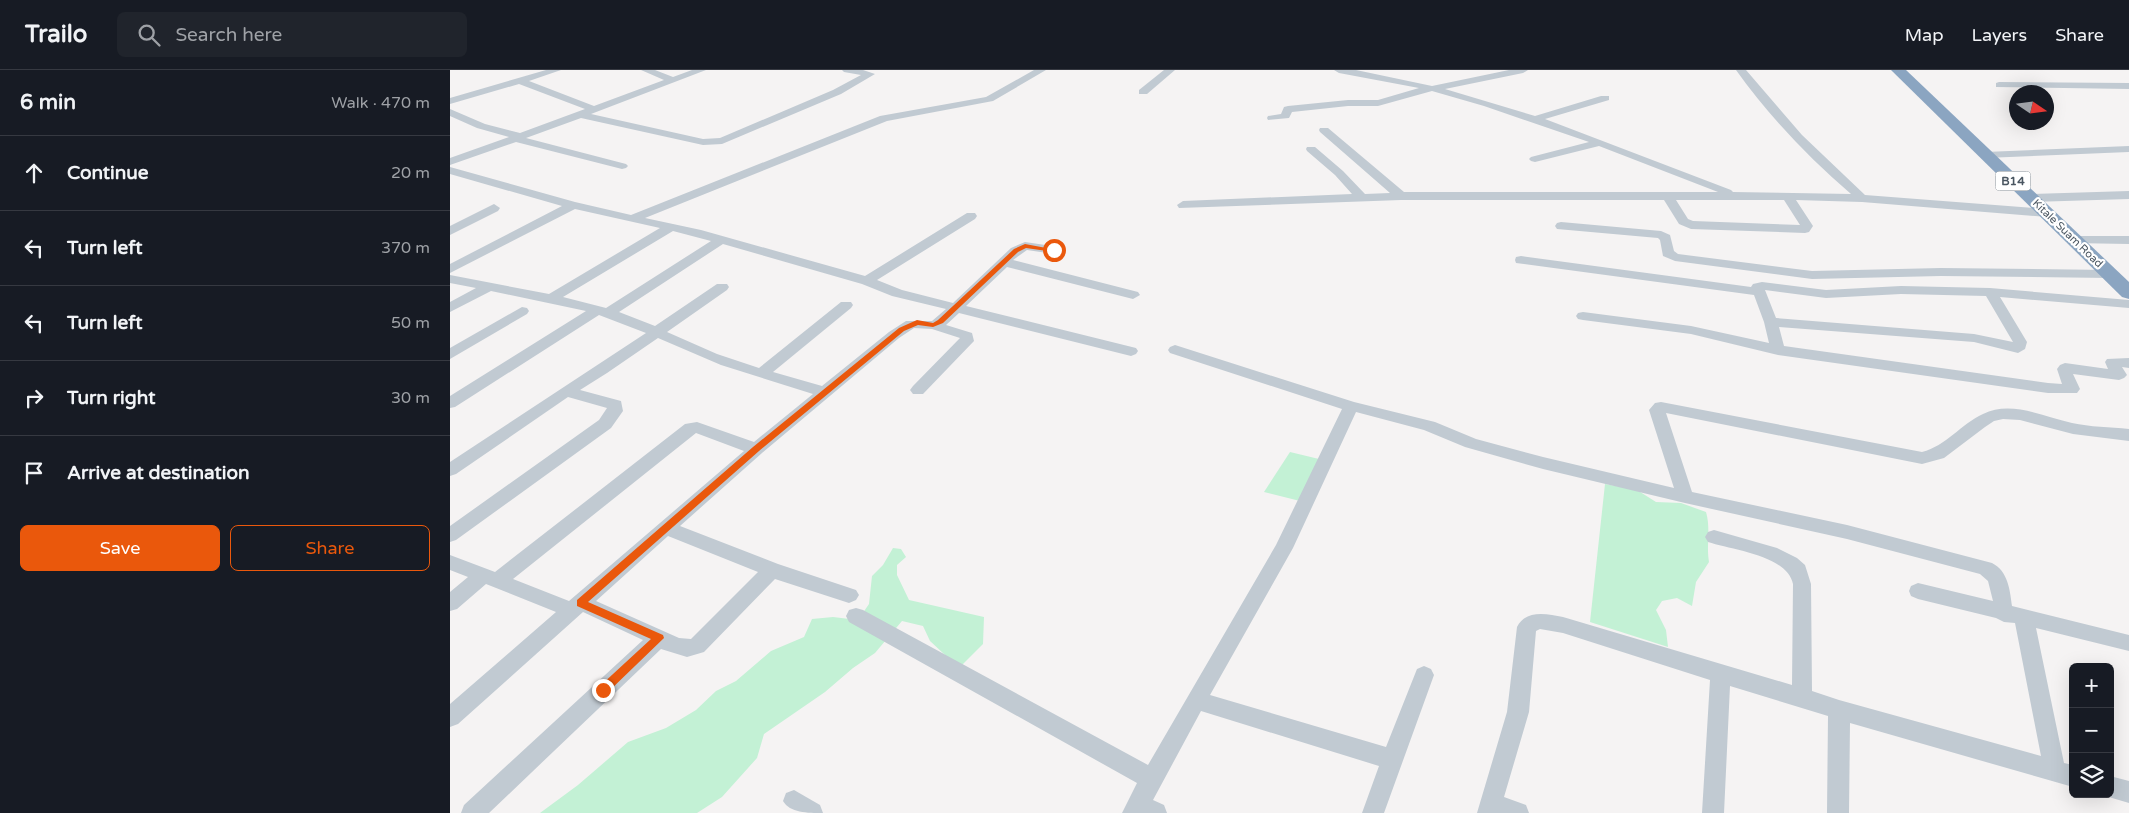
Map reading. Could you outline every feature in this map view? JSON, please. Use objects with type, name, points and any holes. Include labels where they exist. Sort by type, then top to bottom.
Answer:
[{"type":"highway","name":"Kitale Suam Road","points":[[1898,70],[2129,293]]},
{"type":"street","points":[[450,101],[556,70]]},
{"type":"street","points":[[646,70],[673,80]]},
{"type":"street","points":[[450,162],[701,70]]},
{"type":"street","points":[[578,114],[713,143],[722,141],[820,99],[870,74],[847,70]]},
{"type":"street","points":[[631,220],[884,118],[989,99],[1041,70]]},
{"type":"street","points":[[1143,92],[1170,70]]},
{"type":"street","points":[[1339,70],[1360,71],[1434,88],[1536,119],[1738,196]]},
{"type":"street","points":[[1272,118],[1285,116],[1288,109],[1348,103],[1370,104],[1434,88],[1523,70]]},
{"type":"street","points":[[1741,70],[1818,159],[1862,198]]},
{"type":"street","points":[[520,81],[594,108]]},
{"type":"street","points":[[1999,85],[2129,86]]},
{"type":"street","points":[[1536,119],[1605,98]]},
{"type":"street","points":[[450,112],[481,126],[622,166]]},
{"type":"street","points":[[1324,130],[1401,196]]},
{"type":"street","points":[[1535,159],[1599,143]]},
{"type":"street","points":[[1311,149],[1339,173],[1362,198]]},
{"type":"street","points":[[1985,155],[2129,149]]},
{"type":"street","points":[[450,170],[631,220],[721,240],[867,282],[897,293],[1131,351]]},
{"type":"street","points":[[1667,195],[1683,221],[1691,225],[1805,229],[1807,226],[1805,221],[1788,196]]},
{"type":"street","points":[[2031,198],[2129,195]]},
{"type":"street","points":[[1183,205],[1401,196],[1788,196],[1862,198],[2047,213]]},
{"type":"street","points":[[450,270],[573,205]]},
{"type":"street","points":[[450,231],[494,208]]},
{"type":"street","points":[[867,282],[883,270],[971,216]]},
{"type":"street","points":[[1562,226],[1661,235],[1666,238],[1668,252],[1675,257],[1807,275],[1941,272],[2110,274]]},
{"type":"street","points":[[552,298],[670,228]]},
{"type":"street","points":[[450,403],[721,240]]},
{"type":"street","points":[[2075,240],[2129,240]]},
{"type":"street","points":[[933,325],[941,322],[954,307],[1016,251],[1025,246],[1054,250]]},
{"type":"street","points":[[1521,260],[1759,292]]},
{"type":"street","points":[[1004,262],[1133,295]]},
{"type":"street","points":[[450,279],[552,298],[603,312],[656,332],[711,357],[761,374],[825,392]]},
{"type":"street","points":[[450,308],[488,287]]},
{"type":"street","points":[[450,470],[566,391],[590,378],[722,287]]},
{"type":"street","points":[[1778,350],[1771,322],[1758,287],[1826,294],[1901,290],[1990,292],[2129,304]]},
{"type":"street","points":[[1771,322],[1974,338],[2011,348],[2018,348],[2020,342],[1990,292]]},
{"type":"street","points":[[761,374],[846,305]]},
{"type":"street","points":[[450,354],[522,311]]},
{"type":"street","points":[[1583,316],[1691,330],[1778,350],[1926,372],[2070,390],[2072,387],[2065,368],[2119,375],[2112,362],[2129,363]]},
{"type":"street","points":[[450,717],[668,529],[756,449],[902,329],[917,322],[967,336],[967,341],[918,390]]},
{"type":"street","points":[[1175,350],[1351,406],[1429,426],[1471,443],[1543,463],[1685,497],[1847,532],[1992,570],[2014,616],[2064,773]]},
{"type":"street","points":[[450,535],[605,424],[615,411],[615,405],[611,403],[566,391]]},
{"type":"street","points":[[1142,810],[1153,780],[1196,700],[1284,548],[1351,406]]},
{"type":"street","points":[[1685,497],[1657,410],[1658,407],[1666,407],[1922,458],[1938,454],[1979,423],[1989,417],[2003,414],[2020,415],[2073,429],[2129,435]]},
{"type":"street","points":[[450,603],[490,578],[691,428],[697,426],[756,449]]},
{"type":"street","points":[[668,529],[772,570],[849,595]]},
{"type":"street","points":[[1714,537],[1770,553],[1788,561],[1798,570],[1802,584],[1802,697]]},
{"type":"street","points":[[450,562],[490,578],[577,607],[659,638],[680,648],[689,649],[697,646],[772,570]]},
{"type":"street","points":[[1918,592],[2129,644]]},
{"type":"street","points":[[856,616],[1153,780]]},
{"type":"street","points":[[1518,813],[1490,808],[1518,712],[1527,627],[1538,621],[1563,625],[1802,697],[1839,710],[2064,773]]},
{"type":"street","points":[[472,813],[659,638]]},
{"type":"street","points":[[1713,813],[1721,674]]},
{"type":"street","points":[[1373,813],[1424,675]]},
{"type":"street","points":[[1196,700],[1394,760]]},
{"type":"street","points":[[1838,813],[1839,710]]},
{"type":"street","points":[[2114,788],[2129,792]]},
{"type":"green space","points":[[1290,452],[1319,459],[1300,501],[1264,492]]},
{"type":"green space","points":[[1605,484],[1637,490],[1656,502],[1681,503],[1706,512],[1709,562],[1696,582],[1692,606],[1677,598],[1662,601],[1656,610],[1666,630],[1668,647],[1590,622]]},
{"type":"green space","points":[[893,548],[901,549],[906,557],[897,565],[897,575],[909,600],[984,617],[983,644],[959,668],[930,641],[923,626],[902,621],[875,653],[853,668],[825,692],[764,734],[757,758],[722,797],[697,813],[540,813],[578,785],[628,742],[666,728],[696,710],[716,691],[736,681],[771,651],[804,637],[812,619],[833,617],[858,620],[869,604],[872,576],[883,565]]},
{"type":"route","points":[[603,690],[659,638],[581,603],[668,529],[756,449],[902,329],[917,322],[933,325],[941,322],[954,307],[1016,251],[1025,246],[1054,250]]}]
